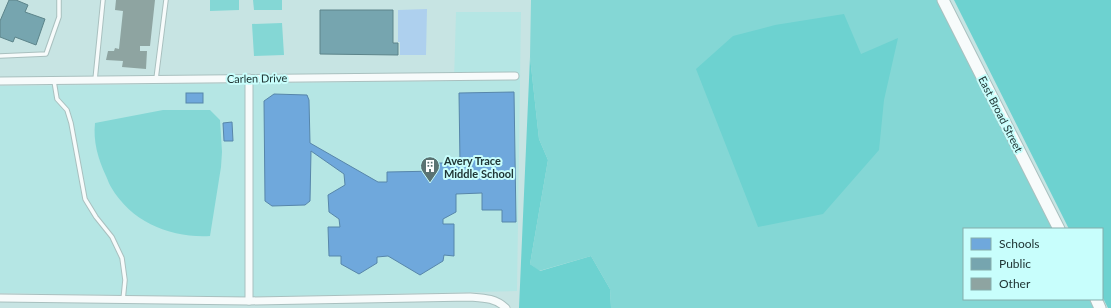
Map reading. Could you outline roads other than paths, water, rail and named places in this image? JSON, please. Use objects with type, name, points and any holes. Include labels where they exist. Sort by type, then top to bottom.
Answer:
[{"type":"street","name":"East Broad Street","points":[[943,0],[1058,228]]},
{"type":"street","name":"Carlen Drive","points":[[0,81],[515,76]]},
{"type":"street","points":[[249,78],[249,301]]},
{"type":"street","points":[[0,298],[249,301],[486,298],[500,302],[506,308]]},
{"type":"lane","points":[[0,56],[46,54],[59,17],[59,0]]},
{"type":"lane","points":[[95,81],[103,0]]},
{"type":"lane","points":[[156,79],[166,0]]},
{"type":"lane","points":[[54,81],[57,99],[67,110],[71,123],[85,198],[96,217],[112,236],[122,258],[125,280],[123,300]]},
{"type":"place","name":"Avery Trace Middle School","points":[[430,183]]}]
